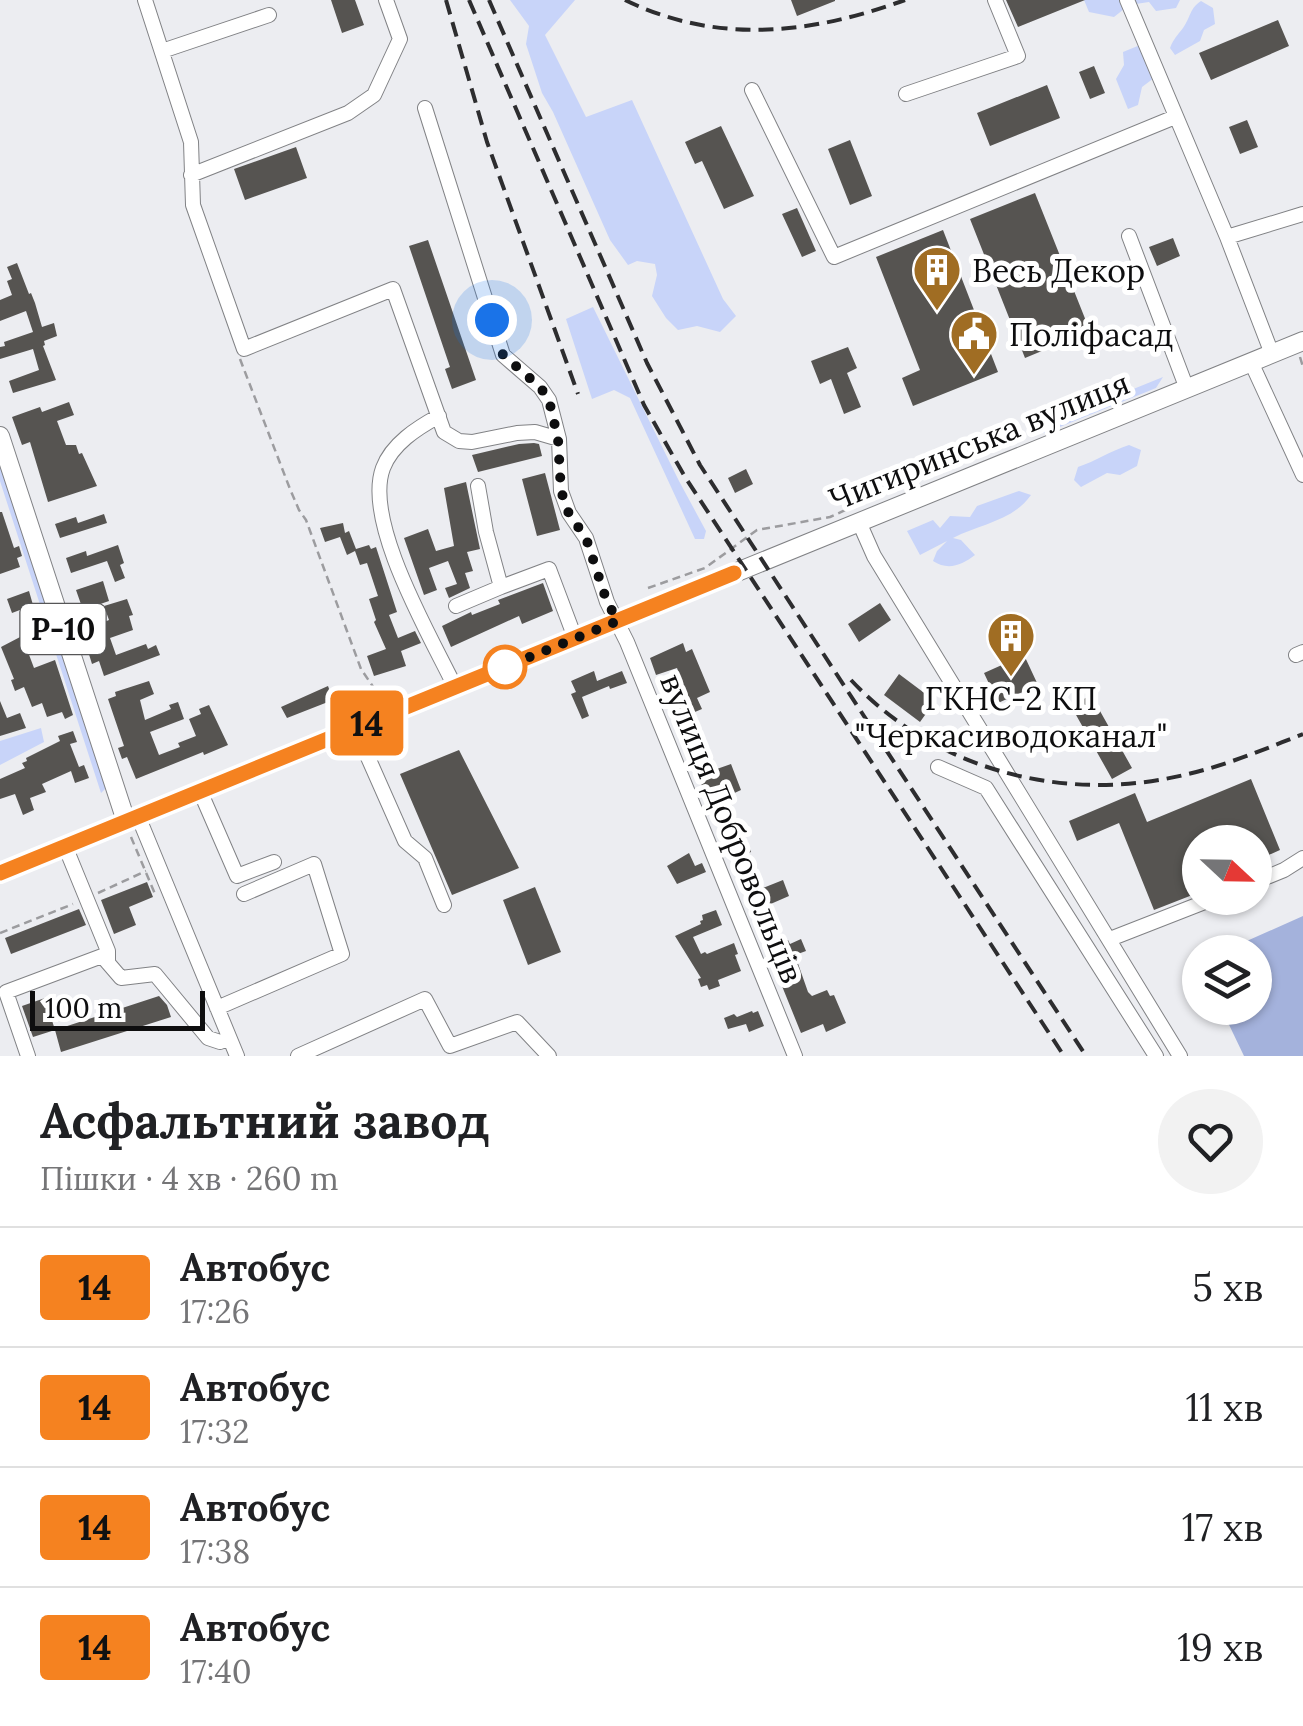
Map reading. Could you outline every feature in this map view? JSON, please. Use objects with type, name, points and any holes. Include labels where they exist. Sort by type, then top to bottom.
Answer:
[{"type":"main road","name":"Чигиринська вулиця","points":[[0,873],[1251,362],[1301,349]]},
{"type":"main road","name":"Р-10","points":[[0,436],[132,819]]},
{"type":"street","points":[[145,0],[191,142],[193,204],[244,349],[394,289],[444,432],[460,441],[472,442],[536,432],[558,439]]},
{"type":"street","points":[[191,175],[348,113],[374,95],[400,39],[386,0]]},
{"type":"street","points":[[906,94],[1018,56],[995,0]]},
{"type":"street","points":[[1126,0],[1227,237],[1272,354]]},
{"type":"street","points":[[162,52],[269,15]]},
{"type":"street","points":[[752,90],[834,258],[1175,117]]},
{"type":"street","name":"вулиця Добровольців","points":[[425,108],[503,355],[549,400],[558,439],[561,491],[569,514],[586,538],[607,602],[795,1056]]},
{"type":"street","points":[[1227,237],[1303,214]]},
{"type":"street","points":[[1129,236],[1187,389]]},
{"type":"street","points":[[1251,362],[1303,476]]},
{"type":"street","points":[[439,416],[419,426],[393,451],[382,470],[380,494],[387,540],[455,687]]},
{"type":"street","points":[[478,486],[501,587]]},
{"type":"street","points":[[859,522],[874,556],[1180,1056]]},
{"type":"street","points":[[456,606],[550,569],[575,638]]},
{"type":"street","points":[[355,728],[405,841],[425,858],[444,905]]},
{"type":"street","points":[[938,767],[986,788],[1156,1056]]},
{"type":"street","points":[[200,791],[237,876],[274,862]]},
{"type":"street","points":[[132,819],[157,866],[238,1056]]},
{"type":"street","points":[[66,846],[108,950],[108,964]]},
{"type":"street","points":[[1272,875],[1303,858]]},
{"type":"street","points":[[217,1008],[342,954],[314,864],[244,894]]},
{"type":"street","points":[[1110,939],[1182,911]]},
{"type":"street","points":[[28,1056],[6,992],[102,956],[121,978],[155,974],[208,1038],[220,1042],[229,1038]]},
{"type":"street","points":[[298,1056],[426,999],[450,1046],[517,1022],[549,1056]]},
{"type":"path","points":[[1301,349],[1303,367]]},
{"type":"path","points":[[238,354],[362,669],[380,697]]},
{"type":"path","points":[[648,588],[705,568],[758,530],[830,517],[956,460]]},
{"type":"path","points":[[0,933],[157,866]]},
{"type":"shaded area","points":[[510,0],[575,0],[545,35],[586,117],[632,100],[723,299],[736,316],[720,332],[697,326],[678,330],[652,296],[657,275],[655,264],[637,261],[628,265],[610,240],[542,93],[526,44],[529,26]]},
{"type":"shaded area","points":[[1084,0],[1180,0],[1176,8],[1156,11],[1149,2],[1129,5],[1114,17],[1089,12]]},
{"type":"shaded area","points":[[1201,1],[1213,8],[1215,24],[1204,30],[1200,41],[1175,55],[1171,45]]},
{"type":"shaded area","points":[[1145,43],[1158,75],[1142,87],[1138,105],[1128,109],[1116,79],[1124,65],[1123,52]]},
{"type":"shaded area","points":[[593,307],[706,531],[704,539],[695,539],[630,398],[614,390],[592,399],[566,319]]},
{"type":"shaded area","points":[[1163,377],[1156,388],[1102,410],[1045,433],[1032,430]]},
{"type":"shaded area","points":[[1129,445],[1141,450],[1137,466],[1120,475],[1107,473],[1081,487],[1074,480],[1078,467]]},
{"type":"shaded area","points":[[0,457],[107,787],[101,793],[0,481]]},
{"type":"shaded area","points":[[1019,491],[1031,495],[1015,511],[953,538],[961,540],[975,555],[960,564],[944,566],[933,561],[947,541],[920,555],[907,531],[933,520],[940,528],[950,516],[970,517],[977,506]]},
{"type":"shaded area","points":[[41,728],[44,742],[0,765],[0,741]]},
{"type":"shaded area","points":[[1303,916],[1303,1056],[1244,1056],[1229,1025],[1272,1025],[1272,935],[1260,935]]},
{"type":"building","points":[[331,0],[355,0],[364,25],[342,33]]},
{"type":"building","points":[[791,0],[835,0],[835,1],[797,16]]},
{"type":"building","points":[[1006,0],[1085,0],[1018,27]]},
{"type":"building","points":[[1278,20],[1289,46],[1211,80],[1199,53]]},
{"type":"building","points":[[1094,66],[1105,93],[1090,99],[1079,72]]},
{"type":"building","points":[[1047,85],[1060,118],[990,146],[977,113]]},
{"type":"building","points":[[1247,120],[1258,147],[1240,154],[1229,127]]},
{"type":"building","points":[[721,126],[754,196],[724,209],[702,161],[695,164],[685,142]]},
{"type":"building","points":[[850,140],[872,196],[850,205],[828,149]]},
{"type":"building","points":[[296,147],[307,178],[245,200],[234,169]]},
{"type":"building","points":[[1035,193],[1090,331],[1025,358],[970,219]]},
{"type":"building","points":[[797,208],[816,251],[802,257],[782,214]]},
{"type":"building","name":"Весь Декор","points":[[943,230],[998,372],[913,406],[902,378],[920,370],[876,257]]},
{"type":"building","points":[[1173,238],[1180,256],[1157,266],[1149,247]]},
{"type":"building","points":[[428,240],[476,380],[452,389],[445,369],[450,367],[409,246]]},
{"type":"building","points":[[17,263],[42,327],[54,323],[57,336],[44,341],[43,346],[56,380],[13,393],[9,381],[39,370],[33,349],[0,359],[4,342],[33,332],[26,311],[0,321],[0,300],[12,295],[7,267]]},
{"type":"building","points":[[848,347],[857,368],[847,373],[861,407],[844,414],[831,379],[820,384],[811,361]]},
{"type":"building","points":[[69,402],[74,415],[57,421],[66,445],[76,445],[97,486],[48,502],[30,442],[22,445],[12,417]]},
{"type":"building","points":[[519,444],[539,444],[542,456],[478,472],[472,455]]},
{"type":"building","points":[[746,469],[753,484],[735,493],[728,478]]},
{"type":"building","points":[[545,473],[560,530],[537,536],[522,479]]},
{"type":"building","points":[[466,482],[480,549],[467,552],[473,571],[465,573],[470,588],[449,598],[445,588],[457,584],[448,561],[429,568],[437,590],[424,595],[404,538],[428,529],[436,551],[454,546],[444,488]]},
{"type":"building","points":[[0,512],[14,548],[19,546],[22,556],[17,558],[20,567],[0,574]]},
{"type":"building","points":[[104,514],[107,523],[60,538],[55,524],[76,517],[78,523]]},
{"type":"building","points":[[343,523],[356,549],[376,547],[397,612],[389,615],[398,638],[415,631],[421,643],[401,651],[406,666],[374,676],[367,656],[386,649],[374,622],[369,599],[378,596],[367,563],[360,565],[355,551],[347,555],[340,537],[325,542],[320,528]]},
{"type":"building","points":[[118,545],[125,578],[115,582],[107,561],[71,573],[66,558],[86,551],[87,556]]},
{"type":"building","points":[[103,581],[109,601],[83,610],[76,590]]},
{"type":"building","points":[[543,583],[553,611],[522,624],[519,616],[451,647],[442,626]]},
{"type":"building","points":[[29,591],[33,605],[12,613],[7,599]]},
{"type":"building","points":[[127,599],[133,630],[110,638],[116,655],[146,644],[148,649],[156,645],[160,655],[104,676],[99,661],[92,664],[87,648],[95,645],[90,632],[109,620],[104,606]]},
{"type":"building","points":[[880,603],[891,620],[859,642],[848,624]]},
{"type":"building","points":[[22,636],[34,668],[55,660],[73,715],[65,719],[62,712],[47,717],[42,703],[32,707],[24,687],[15,691],[1,647]]},
{"type":"building","points":[[683,643],[686,652],[692,649],[710,692],[697,698],[702,709],[683,717],[688,730],[680,733],[665,696],[683,685],[677,668],[656,675],[650,658]]},
{"type":"building","name":"ГКНС-2 КП \"Черкасиводоканал\"","points":[[1024,655],[1038,685],[998,703],[984,673]]},
{"type":"building","points":[[594,671],[597,681],[622,671],[627,683],[582,697],[589,716],[582,719],[571,694],[576,692],[571,681]]},
{"type":"building","points":[[899,674],[935,701],[920,722],[884,695]]},
{"type":"building","points":[[149,681],[154,694],[140,700],[145,720],[178,702],[184,719],[150,732],[159,755],[196,736],[189,719],[209,705],[228,745],[136,779],[127,757],[122,759],[118,748],[124,746],[108,699],[116,696],[115,692]]},
{"type":"building","points":[[328,686],[333,700],[287,718],[281,707]]},
{"type":"building","points":[[1091,695],[1132,768],[1112,779],[1071,706]]},
{"type":"building","points":[[0,701],[7,718],[20,713],[26,728],[0,736]]},
{"type":"building","points":[[73,731],[77,742],[70,744],[79,767],[84,765],[89,778],[75,783],[71,771],[42,784],[46,792],[30,798],[34,810],[23,815],[15,794],[0,799],[0,779],[25,768],[22,763],[26,758],[60,741],[58,736]]},
{"type":"building","points":[[704,737],[708,747],[704,749],[714,770],[731,764],[741,790],[728,796],[734,810],[715,818],[685,744]]},
{"type":"building","points":[[459,750],[519,868],[452,895],[400,774]]},
{"type":"building","points":[[1251,779],[1270,825],[1182,825],[1182,899],[1154,910],[1119,823],[1077,841],[1069,821],[1135,793],[1147,822]]},
{"type":"building","points":[[739,821],[751,852],[732,860],[720,832]]},
{"type":"building","points":[[1272,830],[1280,850],[1272,854]]},
{"type":"building","points":[[689,853],[695,866],[702,863],[706,872],[677,884],[667,866]]},
{"type":"building","points":[[755,870],[763,888],[783,880],[789,896],[766,906],[773,924],[759,930],[738,877]]},
{"type":"building","points":[[147,882],[153,897],[129,907],[136,925],[114,934],[101,900]]},
{"type":"building","points":[[535,887],[561,952],[528,965],[503,900]]},
{"type":"building","points":[[79,909],[86,925],[11,954],[5,938]]},
{"type":"building","points":[[716,910],[722,925],[693,937],[701,954],[734,943],[741,971],[718,980],[720,986],[709,990],[707,985],[701,987],[701,978],[675,936],[701,924],[702,915]]},
{"type":"building","points":[[801,939],[806,951],[795,955],[808,992],[812,996],[827,990],[830,996],[834,995],[846,1023],[826,1032],[823,1024],[801,1033],[767,949]]},
{"type":"building","points":[[159,996],[171,1017],[61,1052],[55,1030]]},
{"type":"building","points":[[45,998],[55,1030],[33,1037],[22,1006]]},
{"type":"building","points":[[758,1011],[764,1026],[749,1032],[746,1024],[728,1029],[724,1018]]},
{"type":"railway","points":[[446,0],[487,142],[578,394]]},
{"type":"railway","points":[[469,0],[644,405],[685,477],[1064,1056]]},
{"type":"railway","points":[[489,0],[647,363],[700,465],[1086,1056]]},
{"type":"railway","points":[[625,0],[694,24],[765,30],[835,21],[905,0]]},
{"type":"railway","points":[[851,680],[885,712],[923,738],[1006,773],[1051,782],[1096,785],[1188,774],[1303,734]]},
{"type":"bus line","name":"14","points":[[0,873],[734,573]]},
{"type":"place","name":"Весь Декор","points":[[937,312]]},
{"type":"place","name":"Поліфасад","points":[[974,376]]},
{"type":"place","name":"ГКНС-2 КП \"Черкасиводоканал\"","points":[[1011,678]]},
{"type":"route","points":[[492,320],[503,355],[549,400],[558,439],[561,491],[569,514],[586,538],[607,602],[618,621],[505,667]]}]
